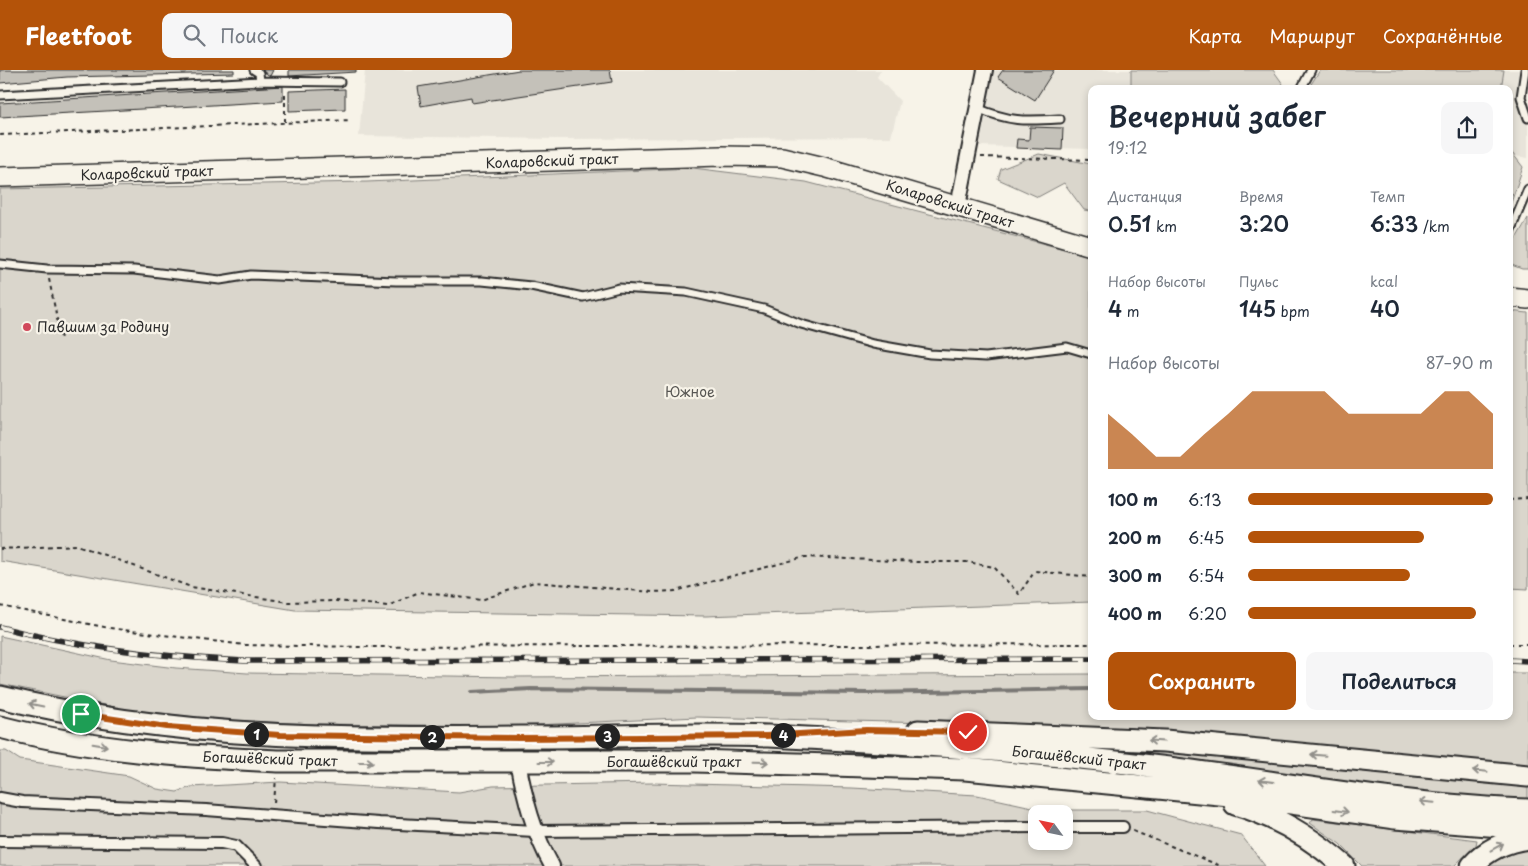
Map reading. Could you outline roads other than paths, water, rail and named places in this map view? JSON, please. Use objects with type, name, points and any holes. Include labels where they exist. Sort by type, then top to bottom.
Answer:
[{"type":"main road","name":"Коларовский тракт","points":[[0,178],[720,156],[782,157],[858,176],[1088,245]]},
{"type":"main road","points":[[1513,297],[1528,299]]},
{"type":"main road","name":"Богашёвский тракт","points":[[0,697],[81,714],[167,727],[270,735],[509,738],[766,736],[1037,753],[1222,774],[1398,800],[1528,810]]},
{"type":"main road","name":"Богашёвский тракт","points":[[0,727],[118,748],[217,758],[278,761],[695,761],[864,764],[985,770],[1250,798],[1395,818],[1528,828]]},
{"type":"main road","points":[[766,736],[866,730],[1100,737],[1342,757],[1528,776]]},
{"type":"main road","points":[[1154,788],[1249,808],[1282,823],[1312,840],[1344,866]]},
{"type":"main road","points":[[1472,866],[1494,848],[1509,840],[1528,838]]},
{"type":"street","points":[[958,206],[966,156],[985,70]]},
{"type":"street","points":[[518,762],[523,790],[535,831],[552,866]]},
{"type":"street","points":[[0,798],[22,802],[535,831],[1028,827]]},
{"type":"street","points":[[1073,827],[1122,826]]},
{"type":"street","points":[[0,841],[222,843],[236,846],[256,866]]},
{"type":"lane","points":[[254,70],[260,73],[260,81]]},
{"type":"lane","points":[[1304,85],[1311,70]]},
{"type":"lane","points":[[1525,70],[1521,97],[1528,118]]},
{"type":"lane","points":[[0,95],[260,81],[340,82]]},
{"type":"lane","points":[[976,108],[1003,119],[1021,122],[1060,119]]},
{"type":"lane","points":[[1513,226],[1526,202],[1528,189]]},
{"type":"lane","points":[[0,264],[47,269],[134,270],[220,280],[251,275],[396,281],[482,281],[531,286],[583,297],[619,288],[686,292],[764,308],[801,324],[872,344],[930,354],[986,357],[1067,347],[1088,353]]},
{"type":"waterway","points":[[472,692],[531,689],[866,693],[1088,689]]},
{"type":"railway","points":[[0,627],[91,646],[183,657],[244,661],[1088,659]]},
{"type":"railway","points":[[1513,660],[1528,661]]},
{"type":"place","name":"Павшим за Родину","points":[[27,327]]},
{"type":"park label","name":"Южное","points":[[690,392]]}]
